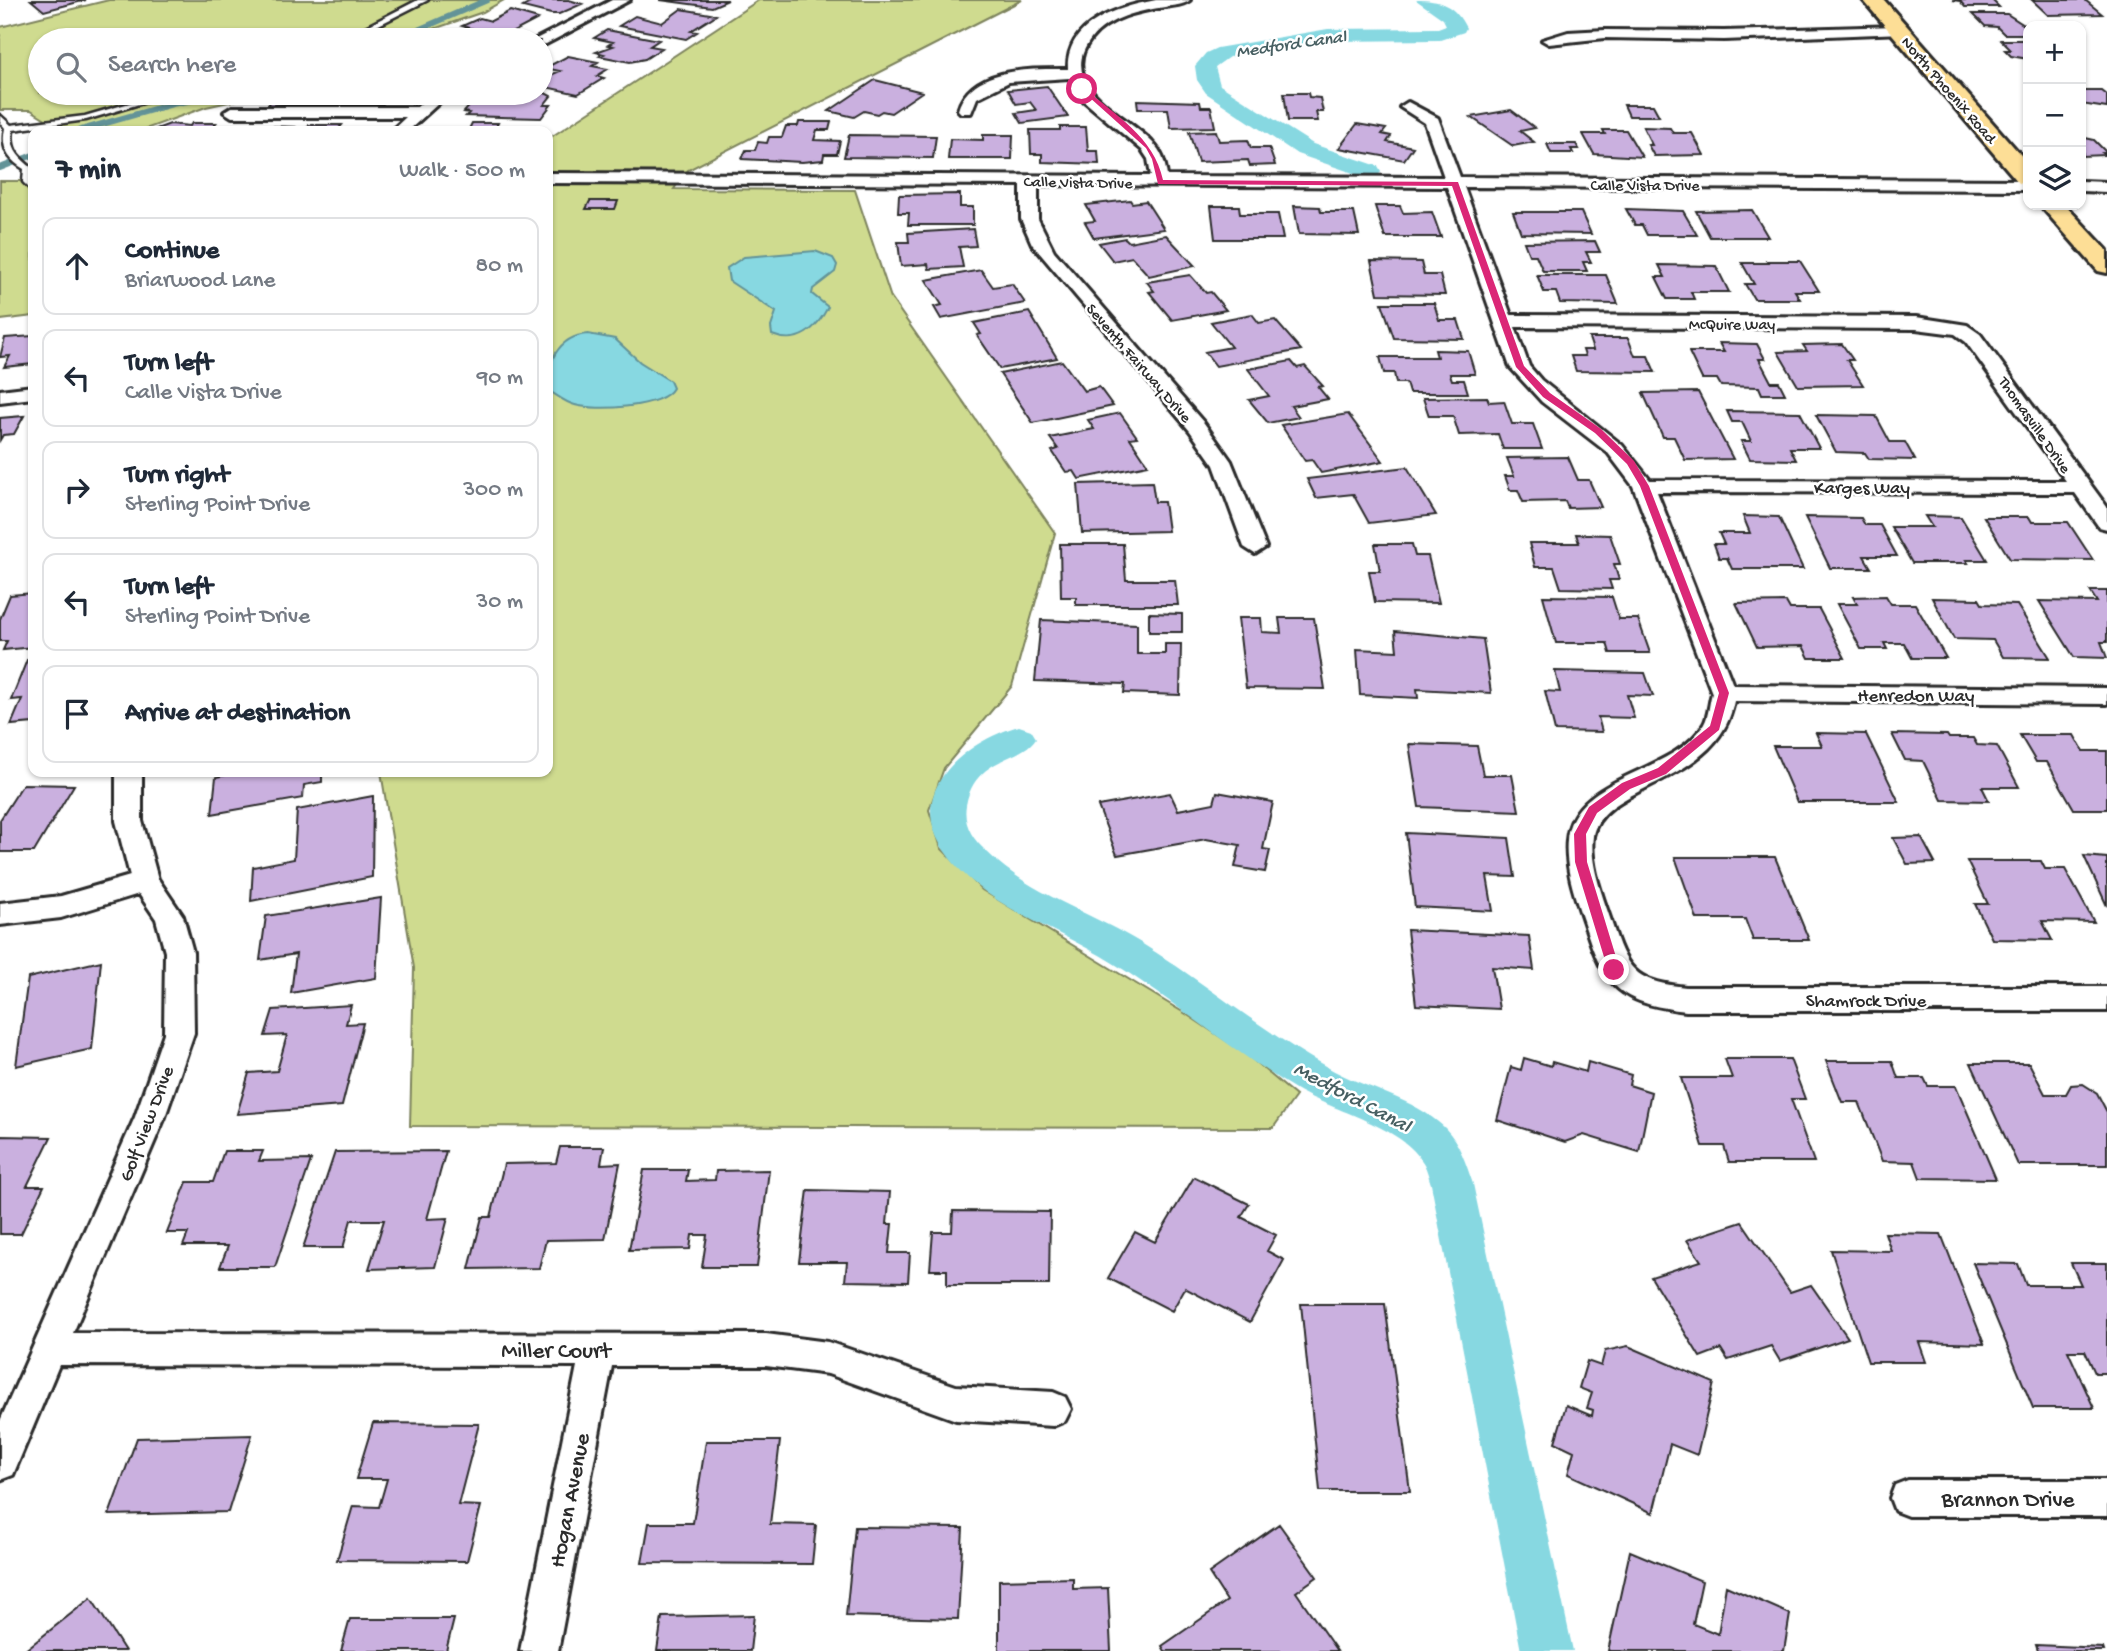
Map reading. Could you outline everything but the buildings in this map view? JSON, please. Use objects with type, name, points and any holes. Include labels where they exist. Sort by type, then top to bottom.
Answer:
[{"type":"main road","name":"North Phoenix Road","points":[[1873,0],[2023,172]]},
{"type":"main road","points":[[2057,210],[2107,265]]},
{"type":"street","points":[[553,35],[623,0]]},
{"type":"street","points":[[1160,182],[1156,159],[1148,147],[1082,89],[1075,74],[1075,55],[1080,43],[1096,26],[1123,13],[1183,0]]},
{"type":"street","points":[[1549,40],[1592,34],[1702,36],[1821,30],[1898,30]]},
{"type":"street","points":[[966,110],[970,96],[996,80],[1017,76],[1075,74]]},
{"type":"street","points":[[232,112],[419,121],[432,105]]},
{"type":"street","points":[[1408,107],[1432,121],[1520,367],[1529,380],[1615,446],[1631,463],[1644,486],[1724,693]]},
{"type":"street","name":"Calle Vista Drive","points":[[553,178],[2023,185]]},
{"type":"street","name":"Seventh Fairway Drive","points":[[1030,181],[1027,212],[1031,231],[1047,254],[1197,427],[1224,465],[1255,547]]},
{"type":"street","points":[[2086,186],[2107,187]]},
{"type":"street","name":"McQuire Way","points":[[1503,321],[1916,323],[1960,329]]},
{"type":"street","name":"Thomasville Drive","points":[[1960,329],[1987,354],[2107,522]]},
{"type":"street","points":[[0,396],[28,393]]},
{"type":"street","name":"Karges Way","points":[[1644,486],[2080,487]]},
{"type":"street","name":"Henredon Way","points":[[1724,693],[2107,696]]},
{"type":"street","name":"Shamrock Drive","points":[[1724,693],[1715,727],[1662,771],[1626,786],[1593,810],[1580,834],[1581,862],[1608,954],[1614,970],[1629,984],[1652,996],[1686,999],[2107,999]]},
{"type":"street","name":"Golf View Drive","points":[[0,1462],[51,1349],[149,1116],[179,1033],[179,952],[169,916],[145,882],[129,821],[129,777]]},
{"type":"street","points":[[0,914],[61,907],[145,882]]},
{"type":"street","name":"Miller Court","points":[[51,1349],[598,1349],[779,1352],[828,1358],[956,1403],[1053,1409]]},
{"type":"street","name":"Hogan Avenue","points":[[539,1651],[598,1349]]},
{"type":"street","name":"Brannon Drive","points":[[1908,1498],[2107,1498]]},
{"type":"lane","points":[[368,28],[425,0]]},
{"type":"lane","points":[[9,128],[86,118],[131,105]]},
{"type":"lane","points":[[0,117],[9,128]]},
{"type":"lane","points":[[9,128],[5,143],[18,162],[28,168]]},
{"type":"green space","points":[[109,0],[504,0],[483,12],[437,28],[28,28],[28,105],[215,105],[154,126],[57,126],[31,110],[0,110],[0,27]]},
{"type":"green space","points":[[759,0],[1022,0],[688,170],[674,189],[855,190],[891,298],[1055,533],[1012,686],[944,768],[929,810],[941,848],[982,890],[1186,1014],[1247,1055],[1296,1096],[1273,1128],[410,1126],[414,968],[382,777],[553,777],[553,136]]},
{"type":"green space","points":[[0,181],[28,181],[28,317],[0,320]]},
{"type":"water","points":[[815,251],[833,258],[837,265],[835,272],[813,289],[812,294],[828,307],[813,328],[799,337],[782,338],[772,335],[771,327],[776,312],[729,281],[727,268],[744,257]]},
{"type":"water","points":[[588,334],[615,339],[640,362],[670,381],[673,388],[656,400],[612,408],[585,407],[563,400],[553,393],[553,360],[561,346],[578,336]]},
{"type":"waterway","points":[[423,28],[487,0]]},
{"type":"waterway","name":"Medford Canal","points":[[1370,171],[1305,149],[1213,89],[1207,80],[1205,66],[1213,57],[1224,52],[1328,35],[1440,34],[1457,28],[1451,16],[1425,0]]},
{"type":"waterway","points":[[95,126],[169,105]]},
{"type":"waterway","points":[[0,168],[28,157]]},
{"type":"waterway","name":"Medford Canal","points":[[1019,738],[993,748],[975,761],[952,793],[948,818],[951,831],[974,861],[1014,892],[1126,952],[1290,1066],[1417,1130],[1431,1141],[1441,1154],[1452,1184],[1547,1651]]},
{"type":"route","points":[[1082,89],[1148,147],[1156,159],[1160,182],[1455,184],[1520,367],[1529,380],[1546,395],[1598,431],[1631,463],[1644,486],[1724,693],[1715,727],[1662,771],[1626,786],[1593,810],[1580,834],[1581,862],[1614,970]]}]
